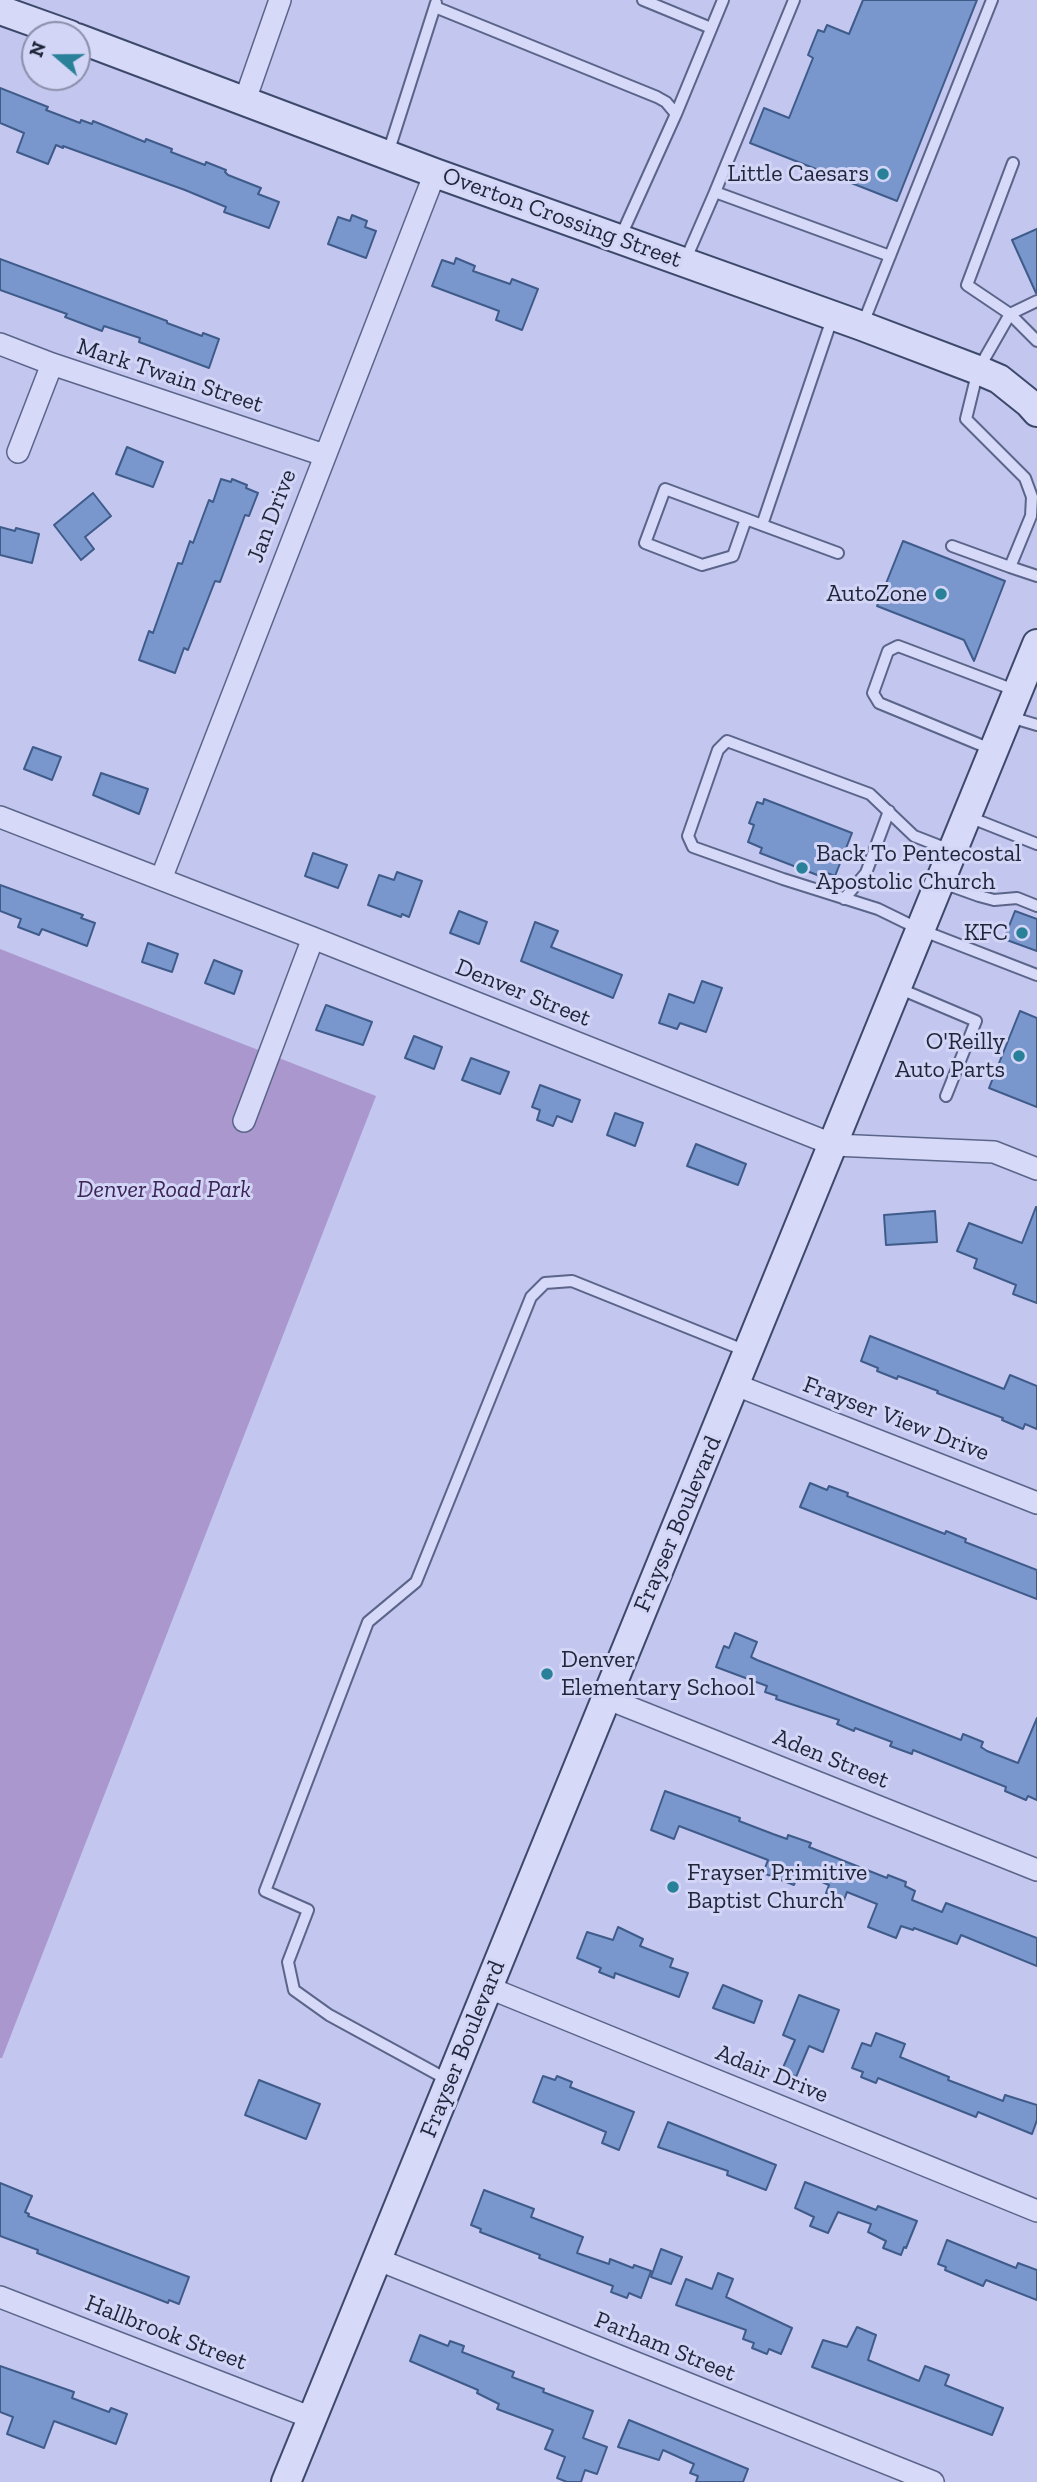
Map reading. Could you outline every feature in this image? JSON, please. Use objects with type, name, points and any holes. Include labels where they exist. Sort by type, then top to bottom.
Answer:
[{"type":"main road","points":[[0,10],[30,21]]},
{"type":"main road","name":"Overton Crossing Street","points":[[91,43],[388,153],[435,173],[685,261],[978,370],[999,379],[1033,404]]},
{"type":"main road","name":"Frayser Boulevard","points":[[286,2482],[379,2260],[487,1987],[736,1385],[1037,644]]},
{"type":"street","points":[[245,100],[280,0]]},
{"type":"street","name":"Jan Drive","points":[[161,879],[435,173]]},
{"type":"street","name":"Mark Twain Street","points":[[0,344],[324,455]]},
{"type":"street","points":[[18,452],[52,364]]},
{"type":"street","name":"Denver Street","points":[[0,817],[834,1145],[994,1152],[1037,1169]]},
{"type":"street","points":[[244,1121],[313,938]]},
{"type":"street","name":"Frayser View Drive","points":[[736,1385],[1037,1503]]},
{"type":"street","name":"Aden Street","points":[[606,1698],[1037,1870]]},
{"type":"street","name":"Adair Drive","points":[[487,1987],[1037,2211]]},
{"type":"street","name":"Parham Street","points":[[379,2260],[933,2482]]},
{"type":"street","name":"Hallbrook Street","points":[[0,2297],[312,2418]]},
{"type":"lane","points":[[643,0],[711,29]]},
{"type":"lane","points":[[620,238],[676,114],[723,0]]},
{"type":"lane","points":[[685,261],[794,0]]},
{"type":"lane","points":[[862,326],[992,0]]},
{"type":"lane","points":[[388,153],[436,3],[657,97],[666,102],[676,114]]},
{"type":"lane","points":[[1013,163],[967,285],[1010,314],[1035,337]]},
{"type":"lane","points":[[716,192],[890,256]]},
{"type":"lane","points":[[1010,567],[1031,516],[1032,497],[1024,478],[966,419],[978,370],[1010,314],[1037,302]]},
{"type":"lane","points":[[762,525],[833,316]]},
{"type":"lane","points":[[746,519],[733,556],[702,565],[645,543],[665,489],[838,553]]},
{"type":"lane","points":[[952,546],[1037,576]]},
{"type":"lane","points":[[993,750],[879,704],[873,693],[888,651],[898,646],[1012,703],[1037,726]]},
{"type":"lane","points":[[953,851],[914,836],[870,794],[727,741],[718,750],[688,836],[693,847],[878,909],[921,930],[1037,975]]},
{"type":"lane","points":[[845,898],[866,873],[889,811]]},
{"type":"lane","points":[[966,817],[1037,844]]},
{"type":"lane","points":[[940,882],[994,900],[1017,898],[1037,906]]},
{"type":"lane","points":[[897,988],[976,1021],[946,1096]]},
{"type":"lane","points":[[450,2081],[328,2015],[294,1990],[288,1962],[308,1910],[265,1891],[368,1622],[416,1582],[531,1297],[545,1283],[572,1281],[749,1352]]},
{"type":"green space","name":"Denver Road Park","points":[[0,949],[376,1096],[2,2058],[0,2058]]},
{"type":"building","points":[[863,0],[977,0],[897,201],[750,143],[764,108],[789,118],[813,58],[808,55],[818,30],[824,32],[827,25],[849,34]]},
{"type":"building","points":[[0,88],[80,123],[81,120],[92,124],[93,121],[145,142],[146,139],[172,149],[171,152],[226,170],[228,175],[261,188],[258,194],[279,202],[269,228],[224,212],[226,207],[185,190],[63,146],[56,145],[48,164],[17,152],[24,133],[0,123]]},
{"type":"building","points":[[352,215],[367,221],[365,227],[376,231],[366,258],[328,244],[338,217],[350,221]]},
{"type":"building","points":[[1037,229],[1037,293],[1036,293],[1012,240]]},
{"type":"building","points":[[456,258],[475,266],[473,271],[510,284],[512,279],[538,289],[522,330],[496,320],[499,311],[432,286],[442,260],[454,264]]},
{"type":"building","points":[[0,259],[202,336],[203,333],[219,339],[209,368],[139,342],[140,338],[104,326],[102,331],[65,317],[67,314],[0,290]]},
{"type":"building","points":[[127,447],[163,462],[153,487],[116,474]]},
{"type":"building","points":[[221,479],[231,482],[232,479],[258,493],[249,516],[245,515],[220,582],[215,581],[188,650],[184,648],[175,673],[139,660],[149,631],[153,633],[178,563],[182,564],[190,541],[193,543],[209,500],[213,502]]},
{"type":"building","points":[[93,493],[111,516],[85,537],[94,549],[81,560],[54,525]]},
{"type":"building","points":[[0,527],[39,534],[32,563],[0,555]]},
{"type":"building","name":"AutoZone","points":[[903,541],[1005,581],[974,661],[964,640],[877,606]]},
{"type":"building","points":[[33,747],[61,757],[52,780],[24,769]]},
{"type":"building","points":[[101,773],[148,789],[139,814],[93,795]]},
{"type":"building","points":[[764,799],[852,833],[835,876],[827,873],[825,878],[760,853],[762,848],[748,842],[754,825],[749,823],[757,802],[763,804]]},
{"type":"building","points":[[313,853],[347,865],[338,888],[305,876]]},
{"type":"building","points":[[397,872],[422,881],[409,917],[402,914],[401,917],[368,905],[379,875],[394,880]]},
{"type":"building","points":[[0,885],[83,915],[81,918],[95,923],[87,946],[42,929],[39,935],[18,927],[21,919],[0,911]]},
{"type":"building","points":[[459,911],[487,922],[479,944],[450,933]]},
{"type":"building","name":"KFC","points":[[1015,911],[1037,919],[1037,951],[1004,939]]},
{"type":"building","points":[[535,922],[558,931],[551,947],[622,975],[613,998],[521,961]]},
{"type":"building","points":[[148,943],[178,954],[172,972],[142,962]]},
{"type":"building","points":[[214,960],[242,971],[234,994],[205,983]]},
{"type":"building","points":[[702,981],[722,988],[706,1032],[680,1023],[677,1029],[659,1023],[669,994],[694,1003]]},
{"type":"building","points":[[326,1005],[372,1022],[363,1045],[316,1030]]},
{"type":"building","name":"O'Reilly Auto Parts","points":[[1020,1011],[1037,1018],[1037,1107],[989,1088]]},
{"type":"building","points":[[414,1036],[442,1047],[434,1069],[405,1058]]},
{"type":"building","points":[[471,1058],[509,1072],[500,1094],[462,1080]]},
{"type":"building","points":[[540,1085],[580,1100],[572,1122],[557,1116],[553,1126],[537,1120],[540,1110],[532,1107]]},
{"type":"building","points":[[615,1113],[643,1123],[635,1146],[607,1135]]},
{"type":"building","points":[[696,1144],[746,1164],[738,1185],[687,1166]]},
{"type":"building","points":[[1036,1207],[1037,1303],[1013,1294],[1016,1285],[974,1268],[977,1259],[957,1251],[969,1223],[1022,1243]]},
{"type":"building","points":[[935,1211],[937,1242],[886,1245],[884,1215]]},
{"type":"building","points":[[870,1336],[1004,1389],[1010,1375],[1037,1386],[1037,1429],[1025,1424],[1023,1429],[1002,1420],[1003,1418],[937,1393],[938,1391],[877,1371],[878,1368],[861,1361]]},
{"type":"building","points":[[810,1483],[827,1490],[829,1486],[848,1493],[847,1496],[945,1534],[946,1531],[966,1539],[965,1542],[1037,1570],[1037,1599],[800,1507]]},
{"type":"building","points":[[735,1633],[757,1642],[751,1657],[757,1660],[961,1740],[963,1734],[983,1742],[981,1747],[987,1751],[1018,1763],[1037,1718],[1037,1800],[1028,1796],[1026,1800],[1005,1791],[1006,1787],[913,1750],[912,1754],[890,1746],[892,1742],[837,1724],[839,1720],[776,1699],[777,1696],[765,1692],[767,1686],[716,1667],[724,1646],[729,1648]]},
{"type":"building","points":[[665,1791],[740,1818],[739,1821],[787,1839],[788,1835],[811,1843],[809,1847],[887,1878],[888,1875],[906,1882],[905,1886],[915,1891],[912,1900],[942,1912],[946,1903],[1037,1938],[1037,1966],[961,1935],[957,1944],[901,1926],[896,1938],[868,1927],[877,1904],[847,1892],[844,1900],[826,1893],[829,1885],[799,1872],[794,1885],[763,1873],[768,1860],[679,1826],[674,1839],[651,1830]]},
{"type":"building","points":[[618,1927],[643,1939],[640,1946],[673,1959],[670,1967],[688,1973],[679,1997],[615,1973],[614,1978],[599,1972],[601,1968],[577,1958],[587,1932],[613,1940]]},
{"type":"building","points":[[723,1985],[762,2001],[754,2023],[713,2008]]},
{"type":"building","points":[[799,1995],[839,2010],[823,2052],[809,2046],[796,2077],[782,2070],[795,2040],[783,2035]]},
{"type":"building","points":[[876,2033],[905,2044],[900,2057],[949,2077],[948,2080],[1003,2101],[1005,2095],[1037,2105],[1037,2120],[1032,2134],[978,2112],[976,2117],[878,2078],[876,2083],[861,2077],[863,2072],[852,2068],[862,2043],[871,2046]]},
{"type":"building","points":[[543,2076],[555,2080],[557,2076],[572,2082],[570,2087],[634,2112],[619,2150],[602,2143],[606,2132],[533,2102]]},
{"type":"building","points":[[259,2080],[320,2104],[306,2139],[245,2115]]},
{"type":"building","points":[[668,2122],[776,2165],[766,2190],[727,2175],[728,2171],[658,2147]]},
{"type":"building","points":[[805,2182],[876,2210],[878,2206],[917,2221],[906,2248],[904,2247],[901,2255],[883,2248],[886,2241],[868,2232],[871,2224],[838,2212],[828,2233],[810,2226],[814,2217],[795,2208]]},
{"type":"building","points":[[0,2183],[32,2196],[25,2212],[28,2216],[189,2277],[179,2304],[169,2300],[168,2303],[0,2236]]},
{"type":"building","points":[[484,2190],[534,2209],[531,2217],[583,2237],[577,2253],[609,2264],[610,2259],[633,2268],[634,2265],[651,2271],[641,2298],[629,2293],[627,2298],[611,2292],[613,2286],[480,2232],[481,2229],[471,2225]]},
{"type":"building","points":[[947,2240],[1016,2268],[1018,2263],[1037,2270],[1037,2300],[986,2280],[983,2286],[945,2270],[946,2267],[938,2264]]},
{"type":"building","points":[[661,2249],[682,2257],[671,2284],[651,2277]]},
{"type":"building","points":[[718,2273],[733,2279],[726,2297],[792,2328],[781,2354],[769,2349],[767,2354],[752,2348],[754,2343],[743,2339],[746,2330],[676,2305],[686,2279],[712,2289]]},
{"type":"building","points":[[857,2327],[876,2335],[868,2360],[919,2381],[925,2366],[949,2375],[945,2385],[1003,2408],[992,2435],[812,2367],[823,2340],[847,2347]]},
{"type":"building","points":[[420,2335],[448,2346],[450,2341],[464,2346],[462,2352],[514,2372],[512,2377],[544,2389],[543,2392],[593,2411],[583,2438],[607,2447],[597,2474],[585,2470],[581,2482],[567,2482],[557,2478],[565,2457],[545,2449],[553,2430],[497,2409],[499,2404],[477,2393],[478,2390],[410,2361]]},
{"type":"building","points":[[0,2366],[74,2392],[72,2398],[109,2412],[111,2408],[127,2414],[116,2444],[54,2421],[44,2448],[7,2434],[13,2417],[0,2412]]},
{"type":"building","points":[[629,2420],[748,2469],[743,2482],[696,2482],[698,2476],[690,2473],[694,2464],[663,2450],[659,2460],[618,2447]]},
{"type":"place","name":"Little Caesars","points":[[883,174]]},
{"type":"place","name":"AutoZone","points":[[941,594]]},
{"type":"place","name":"Back To Pentecostal Apostolic Church","points":[[802,868]]},
{"type":"place","name":"KFC","points":[[1022,933]]},
{"type":"place","name":"O'Reilly Auto Parts","points":[[1019,1056]]},
{"type":"place","name":"Denver Elementary School","points":[[547,1674]]},
{"type":"place","name":"Frayser Primitive Baptist Church","points":[[673,1887]]}]
